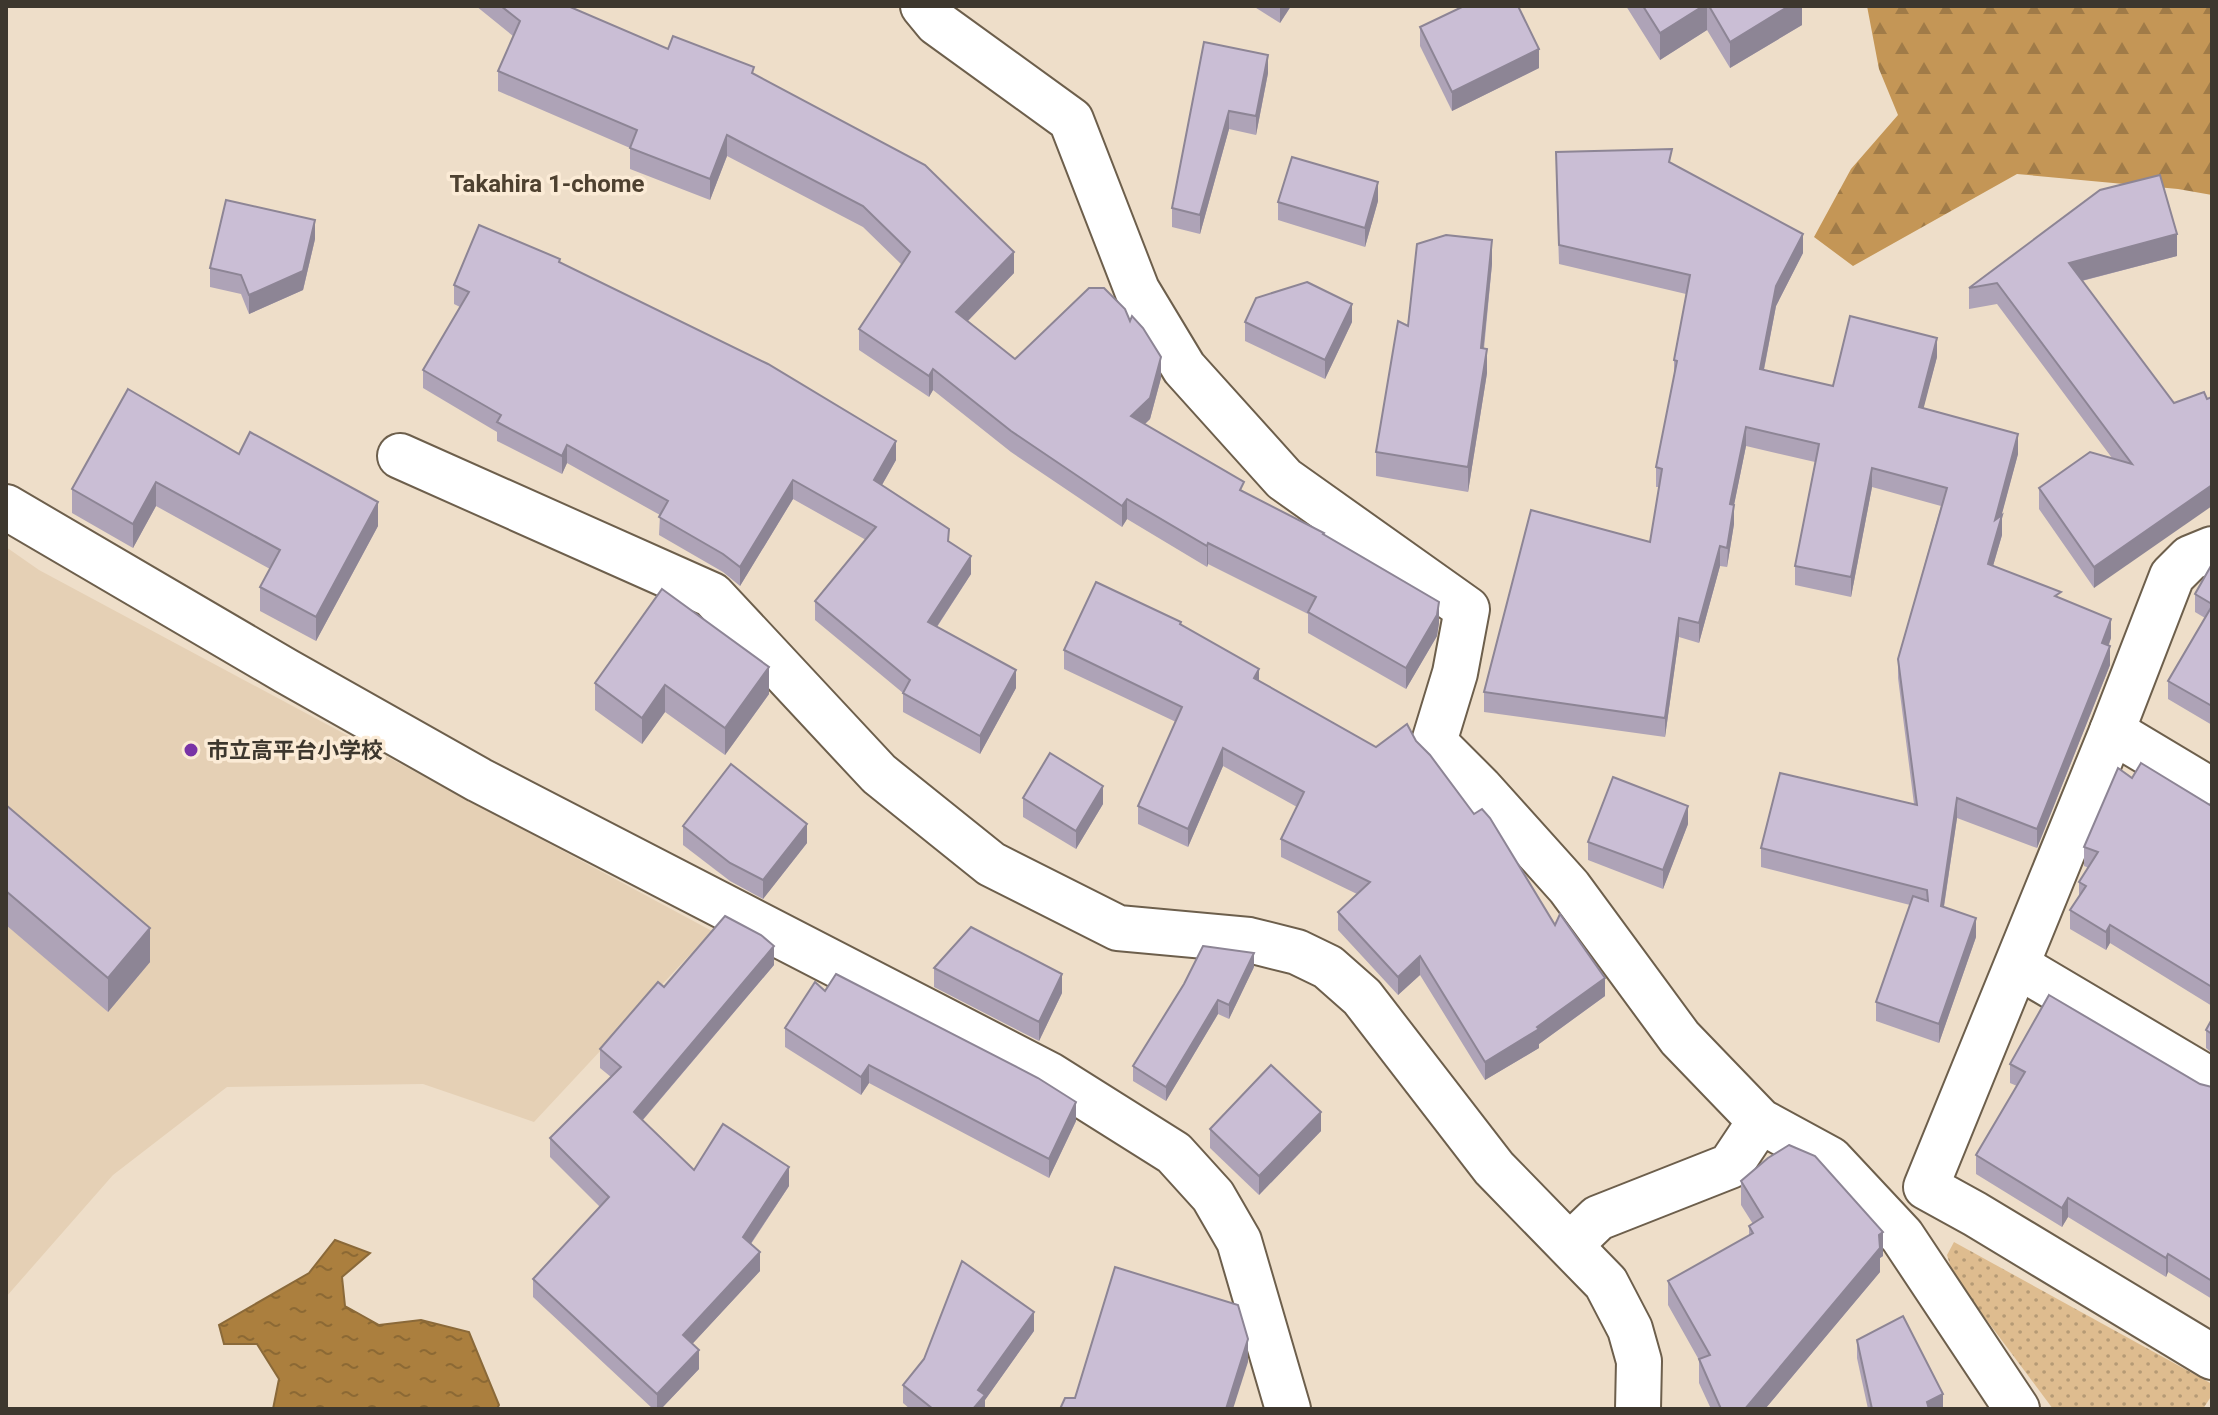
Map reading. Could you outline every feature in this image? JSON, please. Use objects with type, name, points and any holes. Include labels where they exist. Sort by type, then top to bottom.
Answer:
[{"type":"street","points":[[923,6],[937,23],[1071,120],[1137,290],[1184,368],[1274,468],[1284,479],[1467,609],[1455,673],[1434,742],[1569,887],[1680,1038],[1760,1121],[1830,1159],[1902,1236],[2017,1409]]},
{"type":"street","points":[[400,456],[712,595],[879,774],[991,864],[1118,928],[1249,940],[1297,952],[1328,967],[1362,997],[1494,1168],[1606,1283],[1630,1329],[1639,1361],[1638,1409]]},
{"type":"street","points":[[6,507],[479,780],[1050,1075],[1174,1153],[1213,1196],[1239,1241],[1288,1409]]},
{"type":"street","points":[[1902,1236],[1926,1187],[2018,966],[2172,576],[2190,558],[2212,549]]},
{"type":"street","points":[[2112,731],[2212,791]]},
{"type":"street","points":[[2018,966],[2212,1081]]},
{"type":"street","points":[[1570,1245],[1598,1218],[1730,1166],[1760,1121]]},
{"type":"street","points":[[1926,1187],[2212,1357]]},
{"type":"shaded area","name":"市立高平台小学校","points":[[6,547],[39,570],[712,931],[534,1122],[423,1084],[227,1087],[113,1175],[6,1297]]},
{"type":"shaded area","points":[[1954,1242],[2212,1384],[2212,1395],[2203,1409],[2053,1409],[1953,1275],[1947,1255]]},
{"type":"green space","points":[[1867,6],[2212,6],[2212,195],[2017,174],[1853,266],[1814,237],[1851,169],[1898,115],[1879,69]]},
{"type":"water","points":[[335,1240],[370,1253],[342,1277],[345,1306],[379,1325],[421,1320],[469,1332],[499,1405],[497,1409],[273,1409],[279,1379],[257,1344],[224,1344],[219,1325],[309,1273]]},
{"type":"building","points":[[501,6],[568,6],[668,49],[673,36],[754,67],[752,73],[925,165],[1014,252],[956,312],[1015,359],[1089,288],[1104,288],[1125,309],[1130,321],[1132,316],[1143,328],[1161,357],[1150,398],[1131,416],[1244,482],[1240,490],[1324,533],[1439,602],[1437,615],[1406,668],[1308,612],[1316,597],[1208,543],[1207,546],[1127,499],[1122,506],[1011,431],[933,369],[929,376],[859,329],[910,252],[863,206],[727,135],[710,179],[630,148],[637,130],[498,71],[520,21]]},
{"type":"building","points":[[1464,6],[1518,6],[1539,49],[1452,92],[1420,27]]},
{"type":"building","points":[[1643,6],[1703,6],[1660,33]]},
{"type":"building","points":[[1709,6],[1789,6],[1730,42]]},
{"type":"building","points":[[1204,42],[1268,55],[1256,116],[1229,111],[1200,215],[1172,208]]},
{"type":"building","points":[[1672,149],[1669,162],[1803,234],[1776,286],[1760,369],[1833,386],[1850,316],[1937,338],[1919,407],[2018,434],[1995,520],[2002,515],[1988,564],[2061,592],[2055,596],[2111,619],[2102,643],[2110,646],[2037,829],[1957,798],[1941,906],[1976,918],[1939,1024],[1876,1002],[1913,896],[1928,901],[1927,890],[1761,848],[1780,773],[1917,805],[1898,659],[1947,488],[1872,468],[1851,577],[1795,566],[1819,444],[1746,427],[1730,504],[1734,505],[1727,548],[1720,546],[1699,623],[1679,618],[1665,718],[1484,692],[1531,510],[1650,542],[1662,469],[1656,467],[1690,275],[1559,245],[1556,152]]},
{"type":"building","points":[[1292,157],[1378,182],[1365,228],[1278,202]]},
{"type":"building","points":[[2160,175],[2177,234],[2069,263],[2174,403],[2204,392],[2207,399],[2212,397],[2212,485],[2094,567],[2039,488],[2090,452],[2132,464],[1997,283],[1969,288],[2100,190]]},
{"type":"building","points":[[226,200],[315,220],[303,271],[249,295],[241,275],[210,268]]},
{"type":"building","points":[[479,225],[560,259],[559,262],[768,364],[896,441],[874,480],[949,529],[948,541],[971,556],[928,622],[1016,670],[980,736],[903,693],[910,680],[815,601],[876,527],[793,480],[740,567],[659,517],[668,501],[567,445],[562,456],[497,422],[501,415],[423,370],[469,292],[454,285]]},
{"type":"building","points":[[1446,235],[1492,240],[1481,348],[1487,349],[1468,467],[1376,452],[1398,321],[1408,326],[1417,244]]},
{"type":"building","points":[[1307,282],[1352,304],[1325,360],[1245,322],[1256,298]]},
{"type":"building","points":[[128,389],[239,454],[250,432],[378,502],[316,617],[260,587],[280,550],[156,482],[133,524],[72,489]]},
{"type":"building","points":[[2212,564],[2212,604],[2195,594]]},
{"type":"building","points":[[1096,582],[1181,622],[1259,669],[1254,678],[1376,747],[1407,724],[1416,741],[1474,814],[1482,809],[1490,818],[1555,925],[1560,914],[1605,978],[1537,1027],[1539,1029],[1485,1062],[1420,956],[1398,977],[1338,912],[1370,882],[1281,839],[1304,792],[1223,748],[1188,829],[1138,806],[1182,707],[1064,650]]},
{"type":"building","points":[[662,589],[769,667],[725,728],[665,685],[642,718],[595,683]]},
{"type":"building","points":[[2212,606],[2212,706],[2168,681]]},
{"type":"building","points":[[1050,753],[1103,786],[1076,831],[1023,798]]},
{"type":"building","points":[[2141,763],[2210,805],[2212,801],[2212,987],[2110,925],[2106,932],[2070,910],[2086,886],[2079,882],[2098,852],[2084,847],[2118,768],[2132,778]]},
{"type":"building","points":[[731,764],[807,824],[763,880],[730,863],[683,826]]},
{"type":"building","points":[[1613,777],[1688,806],[1663,870],[1588,842]]},
{"type":"building","points":[[6,805],[150,928],[108,978],[6,891]]},
{"type":"building","points":[[725,916],[761,935],[774,946],[634,1112],[694,1170],[723,1124],[789,1167],[743,1237],[760,1252],[683,1335],[699,1350],[657,1394],[533,1279],[609,1197],[550,1138],[621,1067],[600,1049],[658,982],[664,987]]},
{"type":"building","points":[[971,927],[1062,974],[1039,1022],[934,968]]},
{"type":"building","points":[[1203,946],[1254,953],[1229,1005],[1218,1000],[1166,1087],[1133,1066],[1184,984]]},
{"type":"building","points":[[836,974],[1038,1078],[1076,1102],[1049,1159],[869,1065],[861,1077],[785,1028],[815,982],[825,991]]},
{"type":"building","points":[[2049,995],[2200,1084],[2212,1087],[2212,1281],[2168,1254],[2166,1258],[2068,1198],[2062,1208],[1976,1155],[2025,1072],[2010,1064]]},
{"type":"building","points":[[2212,1019],[2212,1034],[2206,1030]]},
{"type":"building","points":[[1271,1065],[1321,1112],[1259,1176],[1210,1129]]},
{"type":"building","points":[[1789,1145],[1815,1156],[1883,1232],[1879,1235],[1880,1248],[1745,1409],[1721,1409],[1699,1359],[1710,1355],[1668,1281],[1753,1233],[1749,1226],[1763,1217],[1741,1181]]},
{"type":"building","points":[[962,1261],[1034,1312],[978,1390],[985,1395],[973,1409],[933,1409],[903,1385],[924,1359]]},
{"type":"building","points":[[1115,1267],[1238,1305],[1248,1339],[1226,1409],[1060,1409],[1065,1398],[1075,1398]]},
{"type":"building","points":[[1903,1316],[1943,1394],[1927,1402],[1929,1409],[1872,1409],[1857,1340]]},
{"type":"place","name":"市立高平台小学校","points":[[191,750]]},
{"type":"district","name":"Takahira 1-chome","points":[[547,184]]}]
